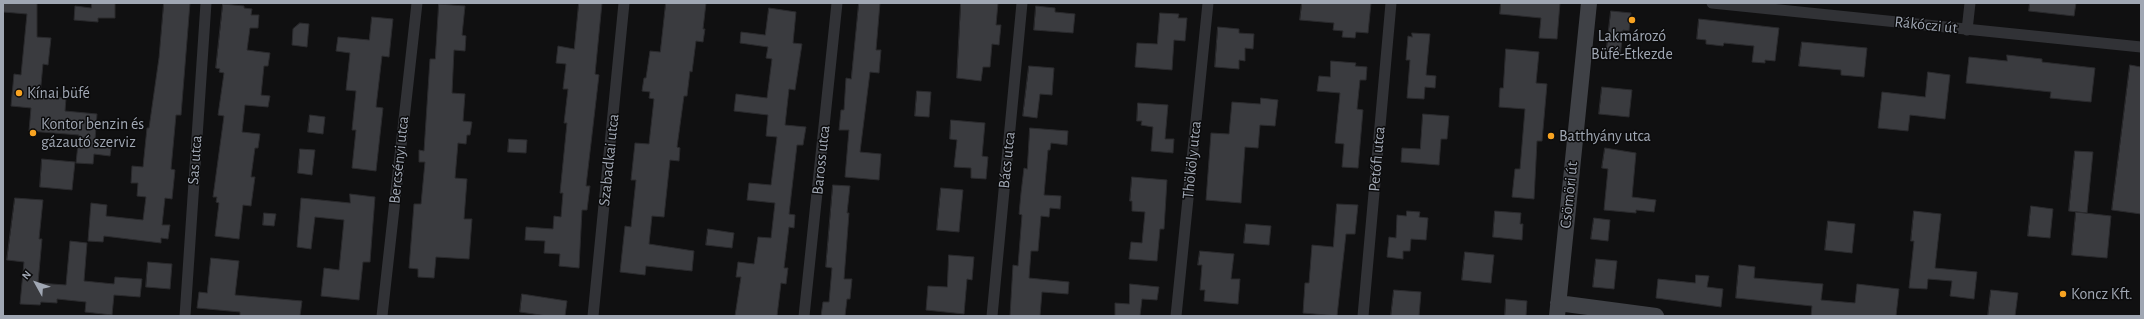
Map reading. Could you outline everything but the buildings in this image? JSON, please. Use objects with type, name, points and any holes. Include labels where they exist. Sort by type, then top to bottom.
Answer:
[{"type":"main road","name":"Csömöri út","points":[[1557,310],[1589,3]]},
{"type":"main road","points":[[1557,310],[1656,316]]},
{"type":"street","name":"Sas utca","points":[[184,316],[206,3]]},
{"type":"street","name":"Bercsényi utca","points":[[382,316],[417,3]]},
{"type":"street","name":"Szabadkai utca","points":[[594,316],[624,3]]},
{"type":"street","name":"Baross utca","points":[[804,316],[838,3]]},
{"type":"street","name":"Bács utca","points":[[992,316],[1022,3]]},
{"type":"street","name":"Thököly utca","points":[[1176,316],[1208,3]]},
{"type":"street","name":"Petőfi utca","points":[[1363,316],[1391,3]]},
{"type":"street","name":"Rákóczi út","points":[[1712,3],[2141,47]]},
{"type":"street","points":[[1967,30],[1970,3]]},
{"type":"place","name":"Lakmározó Büfé-Étkezde","points":[[1632,20]]},
{"type":"place","name":"Kínai büfé","points":[[19,93]]},
{"type":"place","name":"Kontor benzin és gázautó szerviz","points":[[33,133]]},
{"type":"place","name":"Batthyány utca","points":[[1551,136]]},
{"type":"place","name":"Koncz Kft.","points":[[2063,294]]}]
